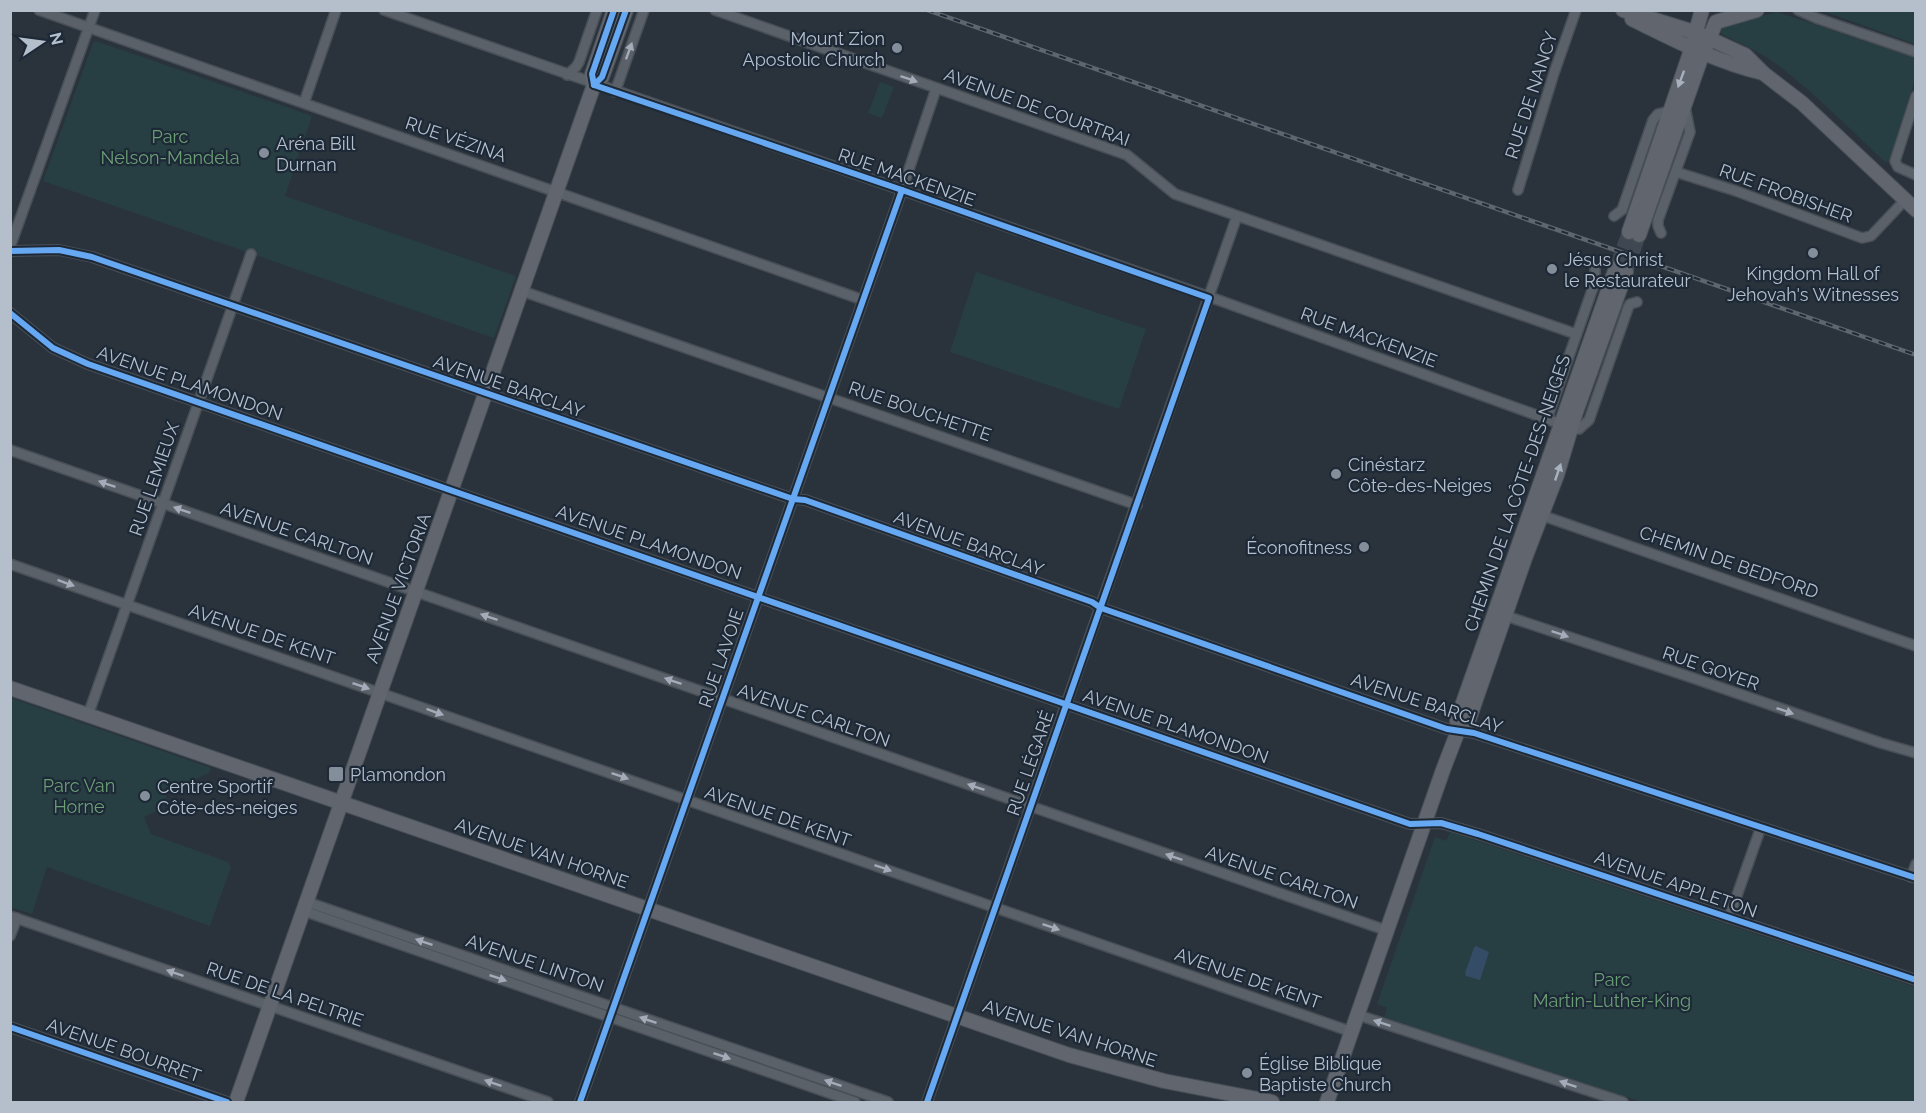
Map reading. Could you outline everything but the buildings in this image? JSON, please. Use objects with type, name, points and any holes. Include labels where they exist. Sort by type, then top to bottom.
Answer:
[{"type":"main road","name":"AVENUE VICTORIA","points":[[594,84],[592,74],[614,10]]},
{"type":"main road","name":"AVENUE VICTORIA","points":[[236,1102],[594,84],[602,77],[626,10]]},
{"type":"main road","points":[[1616,10],[1739,67],[1763,73]]},
{"type":"main road","points":[[1623,10],[1703,35],[1745,55],[1763,73],[1798,99],[1916,210]]},
{"type":"main road","points":[[1703,35],[1704,10]]},
{"type":"main road","points":[[1698,49],[1685,105],[1634,233],[1670,111],[1703,35],[1714,16],[1757,10]]},
{"type":"main road","name":"CHEMIN DE LA CÔTE-DES-NEIGES","points":[[1327,1102],[1458,731],[1468,722],[1500,614],[1621,270]]},
{"type":"main road","name":"AVENUE VAN HORNE","points":[[10,688],[1063,1052],[1127,1072],[1272,1102]]},
{"type":"street","name":"RUE VÉZINA","points":[[39,10],[863,300]]},
{"type":"street","points":[[10,249],[95,10]]},
{"type":"street","points":[[304,103],[336,10]]},
{"type":"street","name":"RUE MACKENZIE","points":[[384,10],[1209,298],[1566,426]]},
{"type":"street","points":[[567,75],[579,62],[597,10]]},
{"type":"street","points":[[615,92],[644,10]]},
{"type":"street","name":"AVENUE DE COURTRAI","points":[[715,10],[1128,155],[1175,194],[1576,334]]},
{"type":"street","name":"RUE DE NANCY","points":[[1518,190],[1576,10]]},
{"type":"street","points":[[1704,10],[1714,16]]},
{"type":"street","points":[[1798,10],[1916,52]]},
{"type":"street","name":"RUE LAVOIE","points":[[580,1102],[936,89]]},
{"type":"street","points":[[1916,96],[1896,157],[1896,163],[1901,169],[1916,175]]},
{"type":"street","points":[[1661,233],[1658,222],[1690,132],[1685,105]]},
{"type":"street","points":[[1614,216],[1622,210],[1653,120],[1658,114],[1670,111]]},
{"type":"street","name":"RUE FROBISHER","points":[[1676,172],[1736,190],[1862,238],[1870,236],[1905,200]]},
{"type":"street","name":"RUE LÉGARÉ","points":[[927,1102],[1237,216]]},
{"type":"street","name":"AVENUE BARCLAY","points":[[10,249],[58,250],[85,255],[793,499],[805,500],[828,508],[1092,602],[1101,608],[1447,729],[1474,734],[1913,877]]},
{"type":"street","name":"RUE LEMIEUX","points":[[88,715],[250,254]]},
{"type":"street","name":"CHEMIN DE LA CÔTE-DES-NEIGES","points":[[1547,419],[1595,282],[1595,270]]},
{"type":"street","name":"RUE BOUCHETTE","points":[[522,291],[1137,505]]},
{"type":"street","name":"CHEMIN DE LA CÔTE-DES-NEIGES","points":[[1566,426],[1579,429],[1589,420],[1628,308],[1632,303],[1637,302]]},
{"type":"street","name":"AVENUE PLAMONDON","points":[[10,313],[44,342],[69,356],[1410,824],[1425,824]]},
{"type":"street","name":"AVENUE CARLTON","points":[[10,450],[1388,931]]},
{"type":"street","name":"CHEMIN DE BEDFORD","points":[[1536,513],[1916,646]]},
{"type":"street","name":"AVENUE DE KENT","points":[[10,564],[1352,1032]]},
{"type":"street","name":"RUE GOYER","points":[[1500,614],[1881,744],[1916,753]]},
{"type":"street","name":"AVENUE APPLETON","points":[[1425,824],[1441,823],[1478,834],[1916,980]]},
{"type":"street","points":[[1729,918],[1761,827]]},
{"type":"street","points":[[1913,877],[1916,864]]},
{"type":"street","name":"AVENUE LINTON","points":[[305,906],[612,1012],[888,1102]]},
{"type":"street","points":[[10,936],[14,917]]},
{"type":"street","name":"RUE DE LA PELTRIE","points":[[14,917],[548,1102]]},
{"type":"street","name":"AVENUE LINTON","points":[[612,1012],[855,1102]]},
{"type":"street","points":[[1358,1015],[1623,1102]]},
{"type":"street","name":"AVENUE BOURRET","points":[[10,1027],[227,1102]]},
{"type":"green space","points":[[1823,11],[1915,11],[1915,44]]},
{"type":"green space","points":[[1777,12],[1915,58],[1915,79],[1889,161],[1885,162],[1779,66],[1721,32],[1724,26]]},
{"type":"green space","name":"Parc Nelson-Mandela","points":[[96,41],[312,116],[285,196],[516,276],[494,338],[43,181],[93,43]]},
{"type":"green space","points":[[880,82],[894,87],[882,118],[868,113]]},
{"type":"green space","points":[[976,272],[1146,329],[1119,409],[950,352]]},
{"type":"green space","name":"Parc Van Horne","points":[[11,698],[211,768],[209,773],[165,793],[168,802],[158,806],[157,811],[144,817],[151,834],[228,862],[231,867],[210,926],[47,867],[32,914],[11,907]]},
{"type":"green space","name":"Parc Martin-Luther-King","points":[[1450,832],[1915,987],[1915,1102],[1642,1102],[1384,1017],[1387,1008],[1377,1004],[1435,837],[1446,841]]},
{"type":"water","points":[[1476,946],[1489,952],[1480,980],[1466,976],[1465,973]]},
{"type":"tunnel","points":[[1616,268],[1629,232]]},
{"type":"tunnel","points":[[1626,272],[1639,235]]},
{"type":"railway","points":[[927,10],[1916,355]]},
{"type":"cycle path","points":[[594,85],[592,74],[614,10]]},
{"type":"cycle path","points":[[594,85],[602,77],[626,10]]},
{"type":"cycle path","points":[[594,85],[1209,298],[927,1102]]},
{"type":"cycle path","points":[[580,1102],[902,190]]},
{"type":"cycle path","points":[[10,251],[59,250],[92,257],[793,499],[805,500],[1092,602],[1101,608],[1447,729],[1474,733],[1916,878]]},
{"type":"cycle path","points":[[10,313],[53,348],[88,364],[1410,824],[1441,823],[1478,834],[1916,980]]},
{"type":"cycle path","points":[[10,1027],[227,1102]]},
{"type":"place","name":"Mount Zion Apostolic Church","points":[[897,48]]},
{"type":"place","name":"Aréna Bill Durnan","points":[[264,153]]},
{"type":"place","name":"Kingdom Hall of Jehovah's Witnesses","points":[[1813,253]]},
{"type":"place","name":"Jésus Christ le Restaurateur","points":[[1552,269]]},
{"type":"place","name":"Cinéstarz Côte-des-Neiges","points":[[1336,474]]},
{"type":"place","name":"Éconofitness","points":[[1364,547]]},
{"type":"place","name":"Plamondon","points":[[336,774]]},
{"type":"place","name":"Centre Sportif Côte-des-neiges","points":[[145,796]]},
{"type":"place","name":"Église Biblique Baptiste Church","points":[[1247,1073]]}]
